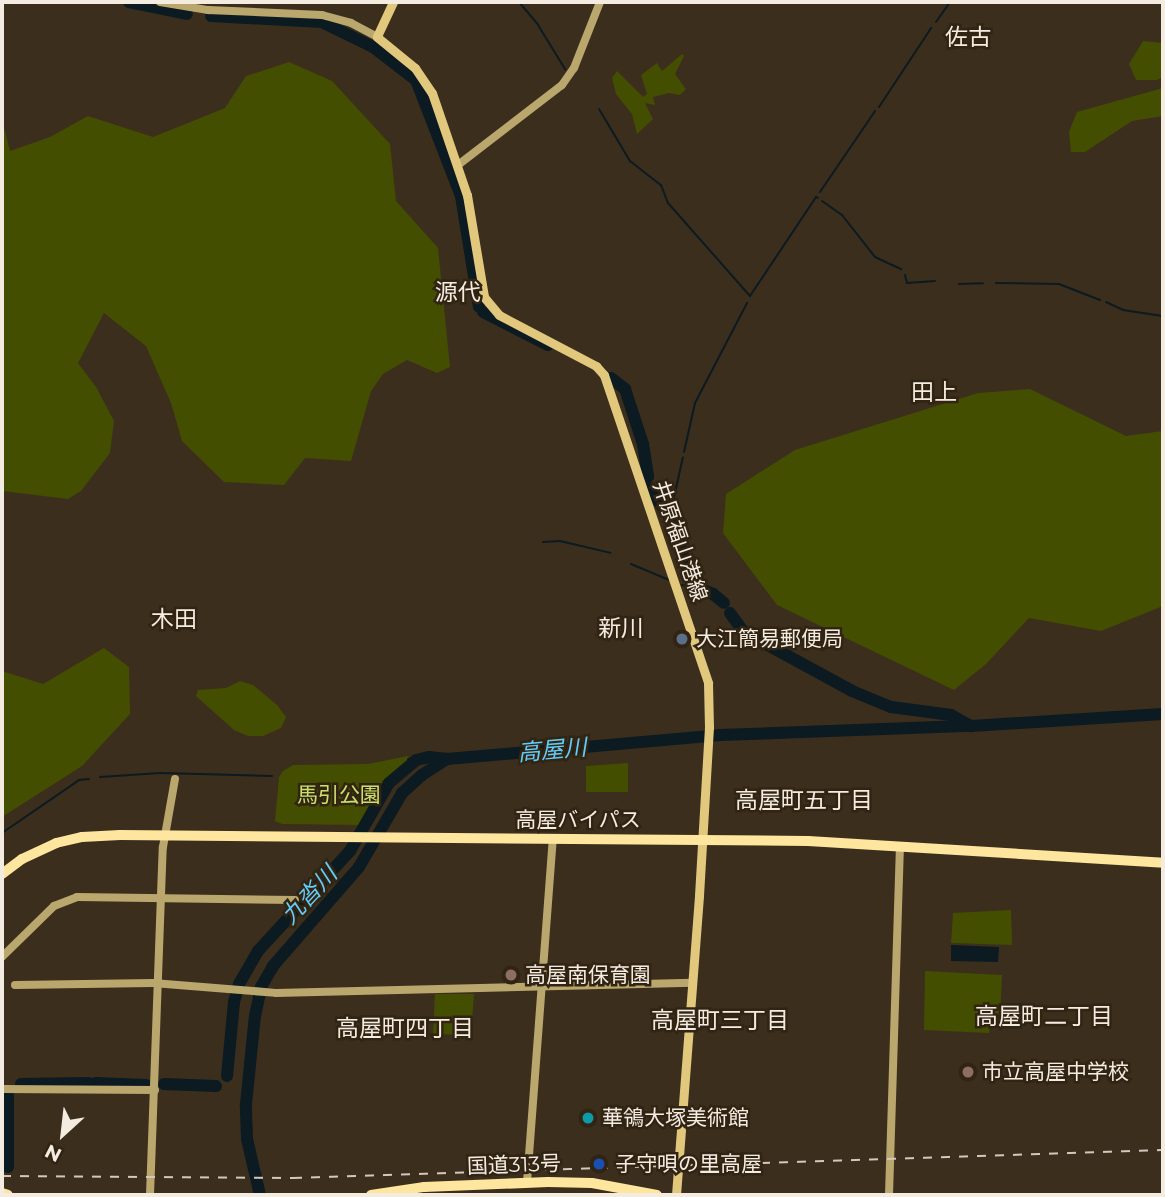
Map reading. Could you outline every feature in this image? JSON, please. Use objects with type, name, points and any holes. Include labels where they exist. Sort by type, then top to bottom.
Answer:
[{"type":"highway","name":"高屋バイパス","points":[[2,874],[22,859],[56,843],[96,836],[165,835],[553,840],[701,839],[1021,852],[1163,863]]},
{"type":"highway","name":"国道313号","points":[[371,1195],[424,1187],[527,1182],[592,1183],[657,1195]]},
{"type":"highway","points":[[2,1193],[8,1195]]},
{"type":"main road","points":[[377,37],[393,2]]},
{"type":"main road","name":"井原福山港線","points":[[377,37],[403,57],[432,93],[467,195],[484,297],[488,306],[506,320],[596,366],[605,378],[708,683],[708,747],[676,1195]]},
{"type":"street","points":[[160,2],[208,10],[322,15],[351,23],[377,37]]},
{"type":"street","points":[[458,165],[562,85],[574,68],[600,2]]},
{"type":"street","points":[[150,1195],[165,835],[175,779]]},
{"type":"street","points":[[527,1182],[553,840]]},
{"type":"street","points":[[889,1195],[900,847]]},
{"type":"street","points":[[2,957],[63,901],[82,896],[295,900]]},
{"type":"street","points":[[15,985],[159,984],[293,992],[693,983]]},
{"type":"street","points":[[2,1089],[155,1090]]},
{"type":"green space","points":[[1143,41],[1163,43],[1163,77],[1157,80],[1136,80],[1129,64]]},
{"type":"green space","points":[[682,54],[684,56],[675,74],[686,89],[680,95],[669,93],[653,97],[655,105],[645,103],[653,119],[637,134],[632,114],[616,94],[612,78],[617,71],[643,97],[647,94],[641,75],[657,63],[662,71]]},
{"type":"green space","points":[[289,62],[332,81],[390,144],[396,201],[438,248],[450,367],[437,373],[407,360],[383,374],[371,391],[351,461],[305,458],[284,485],[224,482],[182,441],[171,403],[146,346],[104,313],[78,363],[96,387],[114,421],[110,453],[81,491],[68,499],[2,491],[2,119],[10,151],[50,137],[88,116],[153,137],[225,108],[246,76]]},
{"type":"green space","points":[[1163,88],[1163,116],[1132,121],[1085,152],[1071,152],[1069,132],[1077,112]]},
{"type":"green space","points":[[1030,389],[1126,436],[1163,431],[1163,606],[1101,631],[1029,618],[986,664],[954,690],[777,605],[723,533],[726,494],[795,450],[978,393]]},
{"type":"green space","points":[[104,648],[129,667],[130,714],[82,766],[2,817],[2,671],[43,684]]},
{"type":"green space","points":[[240,681],[253,685],[277,705],[286,717],[281,728],[263,736],[248,736],[234,730],[196,696],[198,690],[226,688]]},
{"type":"green space","name":"馬引公園","points":[[408,756],[410,761],[384,784],[360,825],[282,824],[275,821],[279,777],[293,765],[368,764]]},
{"type":"green space","points":[[628,763],[628,792],[586,792],[586,766]]},
{"type":"green space","points":[[1011,910],[1012,945],[951,943],[953,913]]},
{"type":"green space","points":[[925,971],[1002,975],[1000,1015],[991,1014],[989,1033],[924,1030]]},
{"type":"green space","points":[[435,994],[474,994],[471,1035],[433,1034]]},
{"type":"shaded area","points":[[951,945],[999,947],[998,962],[951,961]]},
{"type":"waterway","points":[[129,2],[187,14]]},
{"type":"waterway","points":[[519,2],[538,25],[565,69]]},
{"type":"waterway","points":[[936,22],[950,2]]},
{"type":"waterway","points":[[211,16],[322,22],[373,47],[416,80],[461,196],[479,307]]},
{"type":"waterway","points":[[879,107],[931,28]]},
{"type":"waterway","points":[[599,109],[630,161],[661,185],[668,203],[750,296],[816,197],[818,198]]},
{"type":"waterway","points":[[820,192],[875,111]]},
{"type":"waterway","points":[[822,201],[842,215],[875,257],[901,269]]},
{"type":"waterway","points":[[905,275],[907,283],[935,281]]},
{"type":"waterway","points":[[959,284],[983,283]]},
{"type":"waterway","points":[[996,283],[1059,284],[1100,300]]},
{"type":"waterway","points":[[1106,302],[1123,310],[1163,316]]},
{"type":"waterway","points":[[684,452],[695,403],[747,303]]},
{"type":"waterway","points":[[483,312],[548,345]]},
{"type":"waterway","points":[[611,378],[625,389],[643,444],[648,477]]},
{"type":"waterway","points":[[670,515],[683,457]]},
{"type":"waterway","points":[[649,487],[672,521]]},
{"type":"waterway","points":[[675,528],[692,585],[713,594],[724,603]]},
{"type":"waterway","points":[[543,542],[560,541],[611,553]]},
{"type":"waterway","points":[[631,564],[669,580]]},
{"type":"waterway","points":[[682,585],[694,588]]},
{"type":"waterway","points":[[730,613],[744,632],[852,691],[891,707],[951,715],[971,726]]},
{"type":"waterway","name":"高屋川","points":[[260,1195],[247,1139],[246,1104],[255,1016],[261,987],[273,966],[359,867],[402,793],[422,775],[447,759],[720,735],[971,726],[1163,714]]},
{"type":"waterway","name":"九沓川","points":[[408,759],[423,757]]},
{"type":"waterway","name":"九沓川","points":[[227,1076],[234,1002],[239,984],[258,951],[350,851],[389,783],[416,760],[429,757],[447,759]]},
{"type":"waterway","points":[[100,777],[160,773],[272,776]]},
{"type":"waterway","points":[[2,833],[79,780],[89,779]]},
{"type":"waterway","name":"九沓川","points":[[21,1084],[89,1083]]},
{"type":"waterway","name":"九沓川","points":[[96,1083],[146,1085]]},
{"type":"waterway","name":"九沓川","points":[[164,1084],[216,1086]]},
{"type":"waterway","name":"九沓川","points":[[8,1095],[8,1167]]},
{"type":"railway","points":[[2,1176],[293,1178],[1163,1150]]},
{"type":"place","name":"大江簡易郵便局","points":[[682,639]]},
{"type":"place","name":"高屋南保育園","points":[[511,975]]},
{"type":"place","name":"市立高屋中学校","points":[[968,1072]]},
{"type":"place","name":"華鴒大塚美術館","points":[[588,1118]]},
{"type":"place","name":"子守唄の里高屋","points":[[599,1164]]},
{"type":"district","name":"佐古","points":[[968,37]]},
{"type":"district","name":"源代","points":[[458,292]]},
{"type":"district","name":"田上","points":[[934,392]]},
{"type":"district","name":"木田","points":[[174,619]]},
{"type":"district","name":"新川","points":[[621,628]]},
{"type":"district","name":"高屋町五丁目","points":[[804,800]]},
{"type":"district","name":"高屋町二丁目","points":[[1044,1016]]},
{"type":"district","name":"高屋町三丁目","points":[[720,1020]]},
{"type":"district","name":"高屋町四丁目","points":[[405,1028]]}]
